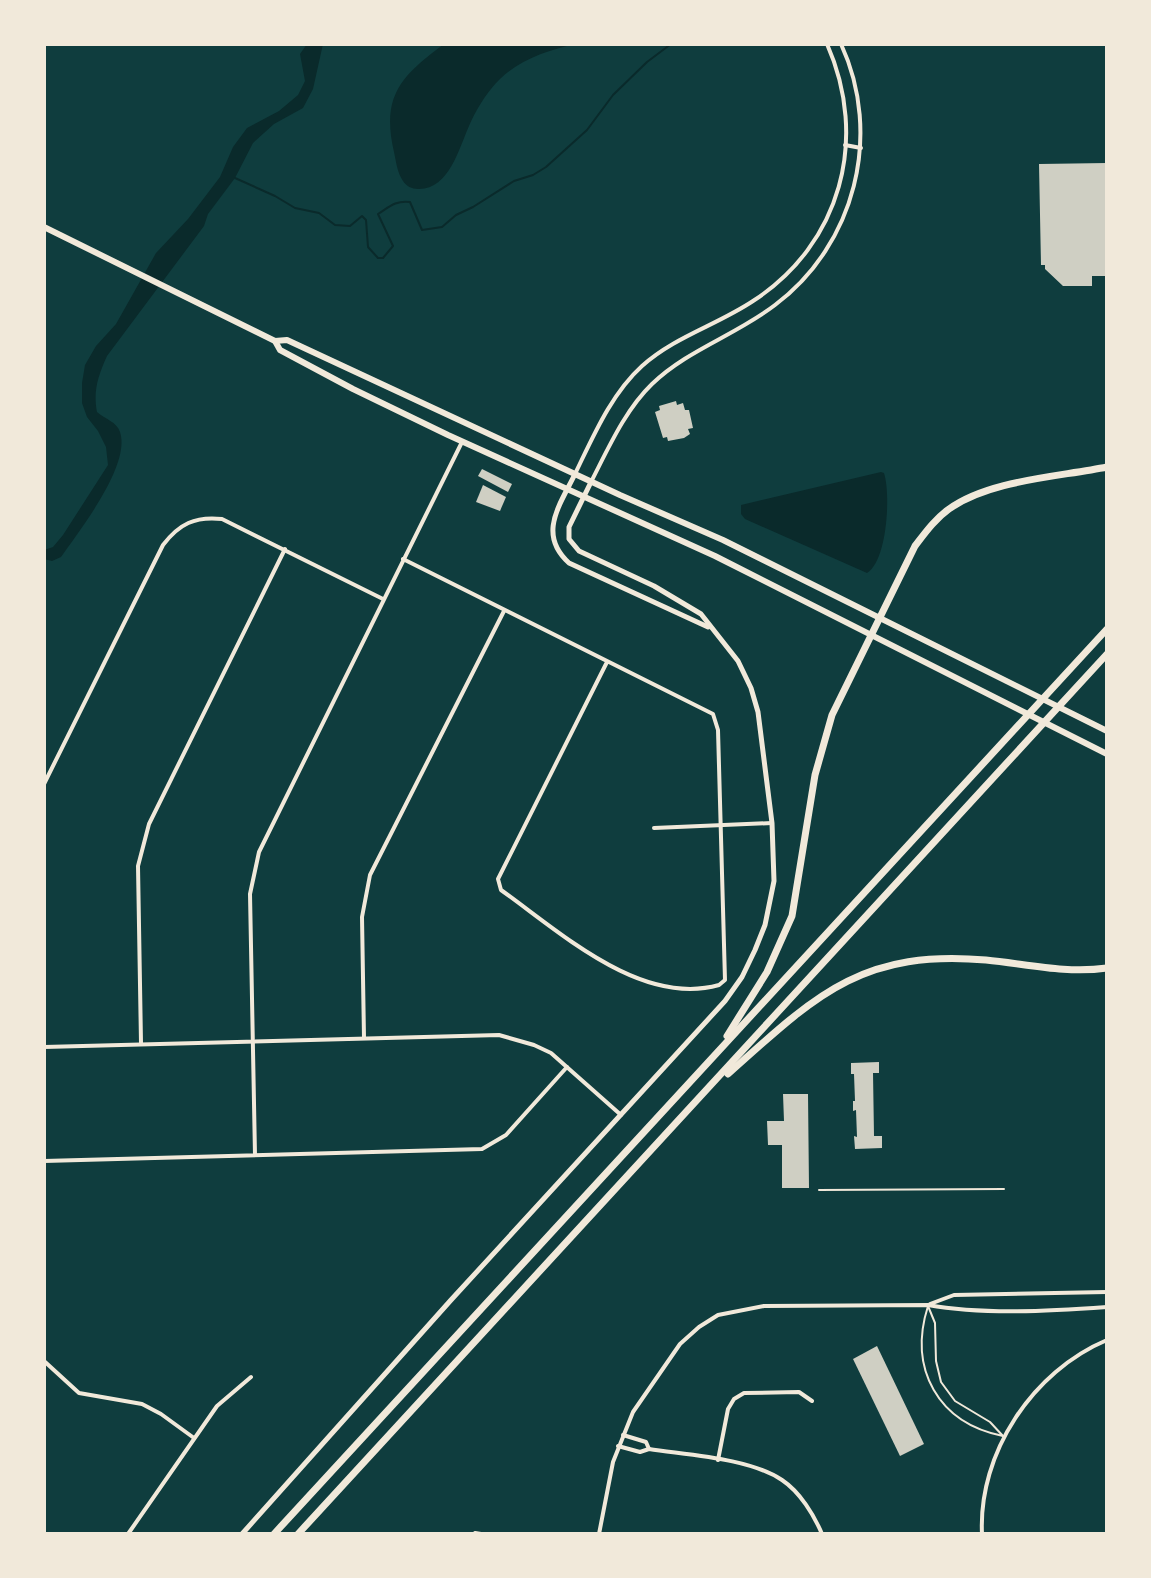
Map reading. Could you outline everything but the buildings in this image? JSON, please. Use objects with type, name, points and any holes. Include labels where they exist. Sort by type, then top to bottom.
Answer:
[{"type":"highway","points":[[717,1051],[767,972],[792,916],[823,744],[843,689],[915,546],[948,509],[966,499],[1001,486],[1107,467]]},
{"type":"highway","points":[[274,1534],[1107,629]]},
{"type":"highway","points":[[298,1534],[1107,654]]},
{"type":"highway","points":[[700,1100],[796,1013],[853,977],[878,968],[918,960],[960,958],[1063,970],[1107,968]]},
{"type":"main road","points":[[44,227],[275,341],[287,340],[723,540],[1107,731]]},
{"type":"main road","points":[[275,341],[280,350],[335,380],[715,556],[1107,754]]},
{"type":"street","points":[[709,627],[569,563],[554,545],[553,523],[575,474],[622,387],[643,365],[672,344],[752,302],[774,286],[809,250],[830,213],[840,180],[847,124],[839,73],[827,44]]},
{"type":"street","points":[[242,1534],[725,1001],[742,977],[765,925],[774,881],[772,823],[758,712],[751,688],[733,653],[701,614],[654,586],[579,551],[569,539],[569,527],[630,412],[653,382],[795,290],[840,231],[861,148],[862,119],[857,92],[841,44]]},
{"type":"street","points":[[845,145],[861,148]]},
{"type":"street","points":[[255,1155],[250,894],[259,852],[463,441]]},
{"type":"street","points":[[44,784],[163,545],[172,533],[196,519],[222,519],[383,599]]},
{"type":"street","points":[[141,1043],[138,866],[142,846],[149,824],[285,549]]},
{"type":"street","points":[[403,559],[713,714],[716,719],[725,980],[719,985],[668,986],[620,972],[501,890],[498,884],[607,662]]},
{"type":"street","points":[[364,1038],[362,917],[370,875],[504,611]]},
{"type":"street","points":[[654,828],[772,823]]},
{"type":"street","points":[[44,1047],[499,1035],[543,1049],[621,1115]]},
{"type":"street","points":[[44,1161],[482,1149],[506,1135],[567,1067]]},
{"type":"street","points":[[928,1305],[954,1295],[1107,1292]]},
{"type":"street","points":[[599,1534],[618,1446],[641,1398],[680,1344],[718,1315],[764,1306],[928,1305],[981,1310],[1107,1307]]},
{"type":"street","points":[[982,1534],[983,1499],[990,1464],[1003,1437],[1033,1396],[1062,1367],[1107,1340]]},
{"type":"street","points":[[44,1361],[79,1393],[142,1404],[194,1438]]},
{"type":"street","points":[[128,1534],[217,1406],[251,1377]]},
{"type":"street","points":[[718,1460],[728,1409],[734,1399],[744,1393],[799,1392],[812,1401]]},
{"type":"street","points":[[623,1435],[646,1442],[649,1449]]},
{"type":"street","points":[[618,1446],[640,1452],[649,1449],[749,1466],[784,1480],[816,1518],[822,1534]]},
{"type":"lane","points":[[819,1190],[1004,1189]]},
{"type":"lane","points":[[928,1305],[922,1323],[924,1351],[927,1377],[937,1399],[957,1417],[984,1432],[1003,1437]]},
{"type":"lane","points":[[928,1305],[935,1323],[936,1361],[941,1382],[955,1401],[990,1422],[1003,1437]]},
{"type":"water","points":[[307,44],[323,44],[313,89],[303,108],[274,124],[253,143],[235,178],[208,214],[204,226],[107,356],[97,384],[96,404],[97,412],[114,423],[120,432],[118,462],[102,497],[61,557],[52,561],[44,559],[44,550],[53,547],[63,535],[108,465],[106,447],[82,403],[85,365],[96,346],[116,324],[156,253],[188,219],[220,177],[233,147],[247,128],[279,111],[298,95],[305,81],[300,54]]},
{"type":"water","points":[[444,44],[576,44],[529,59],[499,80],[478,107],[457,156],[445,175],[438,183],[418,189],[407,186],[399,174],[390,116],[398,89],[406,77]]},
{"type":"water","points":[[881,472],[886,483],[886,527],[879,555],[867,573],[745,519],[741,514],[741,505]]},
{"type":"waterway","points":[[235,178],[295,208],[319,213],[335,225],[350,226],[362,216],[366,220],[368,247],[378,258],[383,258],[393,246],[378,214],[397,203],[410,202],[422,230],[442,227],[456,215],[514,181],[533,175],[587,130],[613,95],[671,44]]}]
